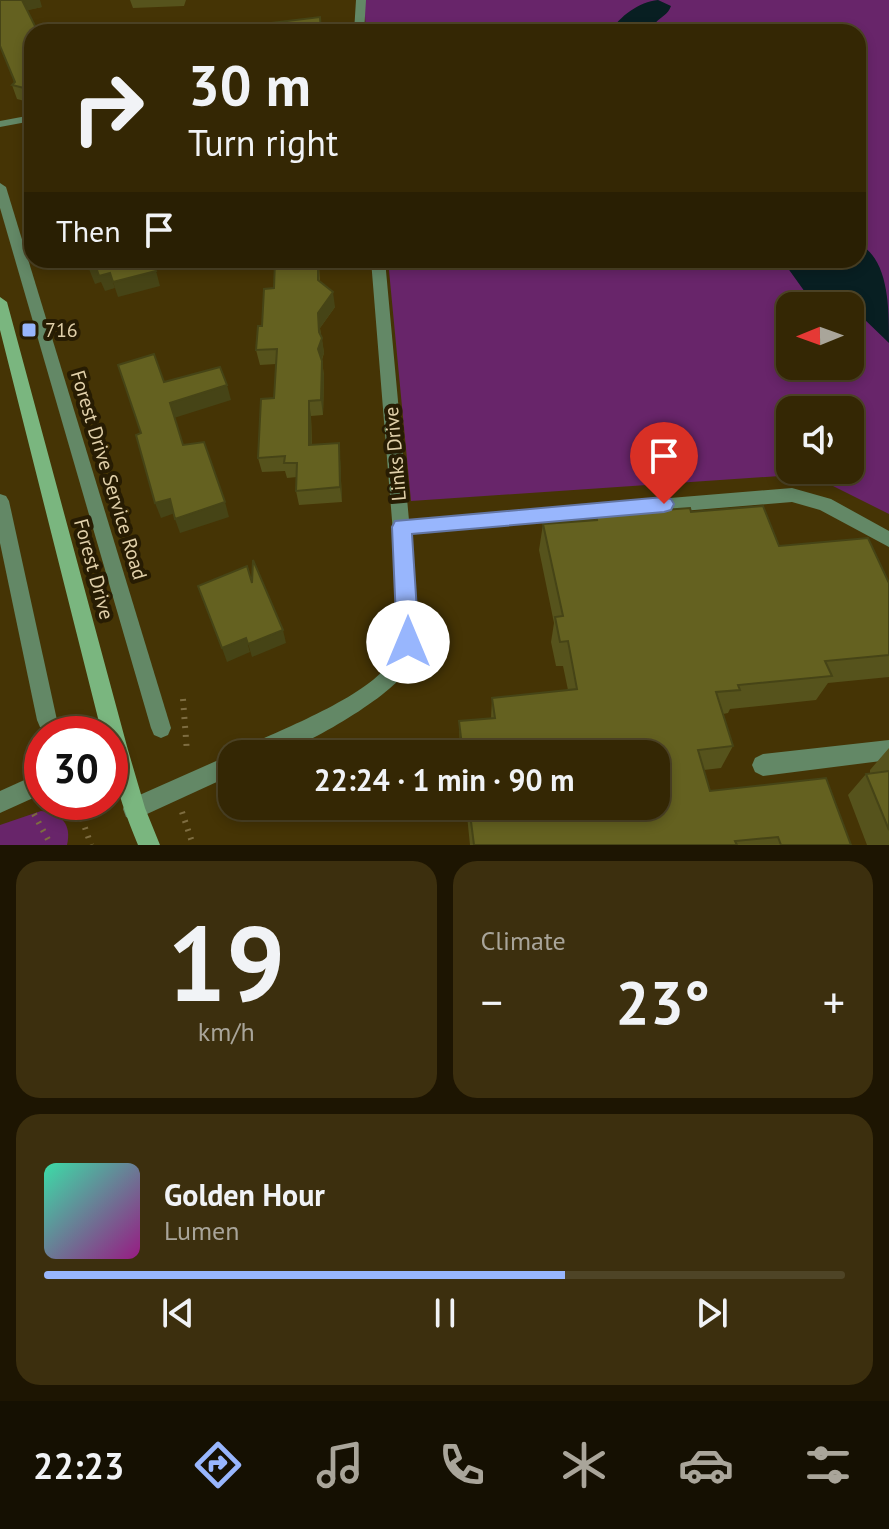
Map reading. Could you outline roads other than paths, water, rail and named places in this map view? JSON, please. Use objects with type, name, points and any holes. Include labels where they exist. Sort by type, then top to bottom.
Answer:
[{"type":"main road","name":"Forest Drive","points":[[0,302],[105,716]]},
{"type":"main road","name":"Forest Drive","points":[[128,792],[149,845]]},
{"type":"street","points":[[360,24],[361,0]]},
{"type":"street","points":[[0,124],[24,120]]},
{"type":"street","name":"Forest Drive Service Road","points":[[0,187],[24,268]]},
{"type":"street","name":"Forest Drive Service Road","points":[[24,268],[161,728]]},
{"type":"street","name":"Links Drive","points":[[280,740],[371,692],[395,672],[408,642],[402,527],[379,268]]},
{"type":"street","points":[[402,527],[792,495],[825,504],[889,540]]},
{"type":"street","points":[[0,501],[46,716]]},
{"type":"street","points":[[763,765],[889,750]]},
{"type":"street","points":[[134,809],[218,771]]},
{"type":"street","points":[[0,802],[24,791]]},
{"type":"water","points":[[658,0],[671,6],[655,24],[617,24],[631,11]]},
{"type":"water","points":[[866,249],[868,250],[876,260],[885,286],[889,343],[864,319],[864,292],[805,292],[788,268],[866,268]]},
{"type":"place","name":"716","points":[[29,330]]}]
